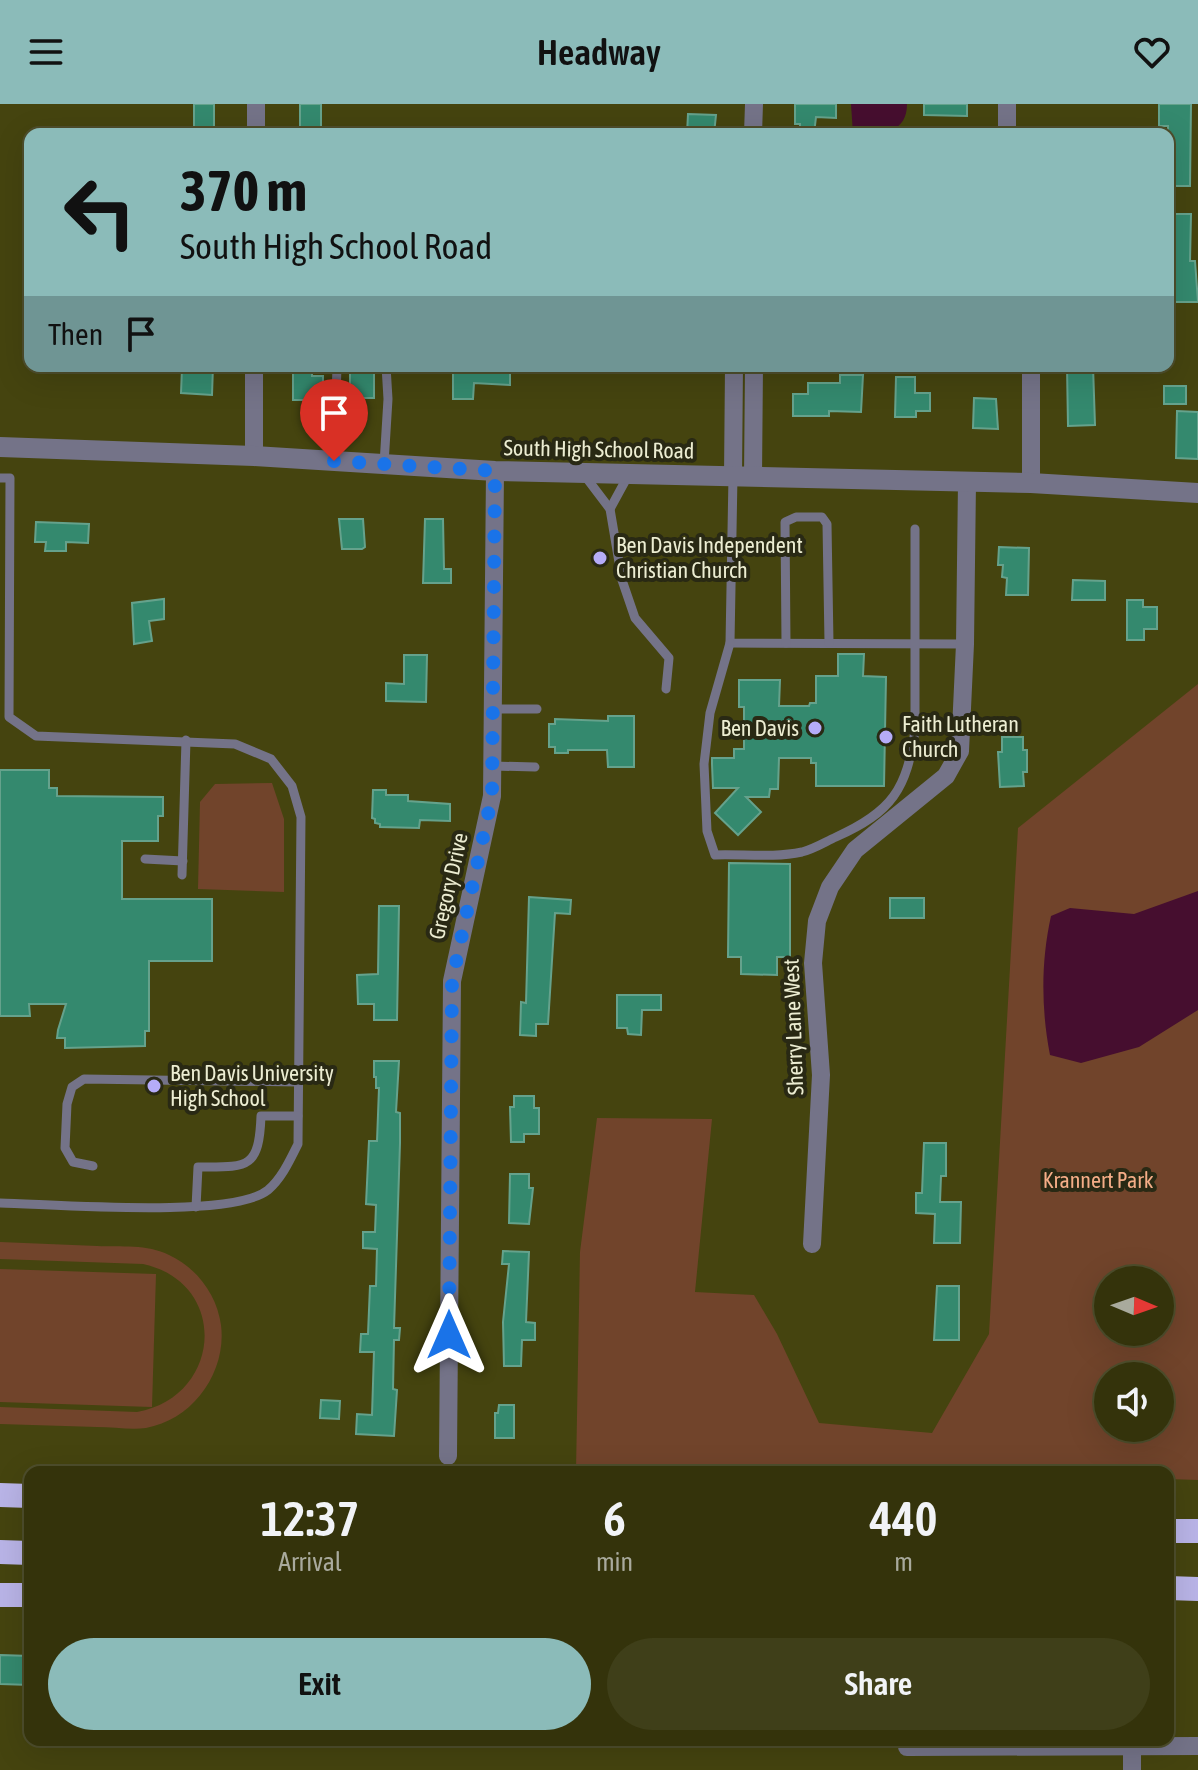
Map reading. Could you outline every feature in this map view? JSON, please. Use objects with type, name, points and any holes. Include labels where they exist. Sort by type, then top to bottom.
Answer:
[{"type":"highway","points":[[1174,1531],[1198,1531]]},
{"type":"highway","points":[[0,1552],[24,1553]]},
{"type":"highway","points":[[1174,1588],[1198,1589]]},
{"type":"highway","points":[[0,1595],[24,1595]]},
{"type":"street","points":[[256,104],[256,128]]},
{"type":"street","points":[[753,128],[754,104]]},
{"type":"street","points":[[1007,104],[1007,128]]},
{"type":"street","points":[[254,372],[254,456]]},
{"type":"street","points":[[734,372],[743,476]]},
{"type":"street","points":[[743,476],[753,372]]},
{"type":"street","points":[[1031,372],[1031,483]]},
{"type":"street","name":"South High School Road","points":[[0,447],[254,456],[495,471],[1031,483],[1198,493]]},
{"type":"street","name":"Gregory Drive","points":[[448,1456],[452,981],[491,809],[495,471]]},
{"type":"street","name":"Sherry Lane West","points":[[812,1244],[821,1075],[813,963],[817,921],[830,887],[855,850],[946,776],[960,751],[967,482]]},
{"type":"street","points":[[1132,1746],[1132,1770]]},
{"type":"street","points":[[907,1747],[1198,1746]]},
{"type":"lane","points":[[334,461],[337,372]]},
{"type":"lane","points":[[384,464],[386,372]]},
{"type":"lane","points":[[582,473],[610,509],[622,580],[635,618],[669,658],[666,689]]},
{"type":"lane","points":[[610,509],[629,474]]},
{"type":"lane","points":[[743,476],[730,643],[710,713],[704,764],[707,831],[714,844],[715,855],[763,856],[805,851],[880,814],[903,782],[911,759],[915,730],[915,529]]},
{"type":"lane","points":[[0,478],[10,478],[9,717],[36,736],[235,744],[271,759],[292,786],[301,817],[298,1144],[285,1170],[267,1191],[241,1202],[196,1207],[0,1203]]},
{"type":"lane","points":[[786,643],[785,522],[796,517],[822,517],[827,524],[829,643]]},
{"type":"lane","points":[[730,643],[965,644]]},
{"type":"lane","points":[[494,709],[537,709]]},
{"type":"lane","points":[[182,875],[186,740]]},
{"type":"lane","points":[[493,766],[535,767]]},
{"type":"lane","points":[[145,859],[183,861]]},
{"type":"lane","points":[[93,1166],[73,1162],[65,1148],[67,1104],[72,1087],[84,1079],[299,1082]]},
{"type":"lane","points":[[196,1207],[198,1167],[238,1167],[254,1156],[260,1141],[261,1116],[298,1116]]},
{"type":"green space","name":"Krannert Park","points":[[1198,684],[1198,1480],[1174,1479],[1174,1466],[576,1466],[580,1252],[597,1118],[712,1119],[695,1292],[754,1295],[777,1334],[819,1423],[932,1433],[989,1334],[1018,828]]},
{"type":"green space","points":[[272,783],[284,819],[284,892],[198,889],[200,802],[215,784]]},
{"type":"green space","points":[[0,1242],[143,1248],[161,1251],[188,1267],[210,1293],[221,1325],[218,1360],[203,1391],[178,1415],[146,1428],[0,1424],[0,1407],[137,1412],[165,1402],[186,1385],[199,1364],[204,1340],[202,1315],[191,1293],[171,1275],[143,1264],[0,1259]]},
{"type":"green space","points":[[0,1269],[156,1274],[152,1407],[0,1402]]},
{"type":"shaded area","points":[[851,104],[907,104],[906,114],[896,128],[853,128]]},
{"type":"shaded area","points":[[1198,891],[1198,1010],[1139,1047],[1081,1063],[1050,1055],[1043,985],[1051,916],[1070,908],[1134,914]]},
{"type":"building","points":[[194,104],[214,104],[214,128],[194,128]]},
{"type":"building","points":[[300,104],[321,104],[321,128],[300,128]]},
{"type":"building","points":[[795,104],[836,104],[836,118],[816,117],[815,128],[800,128],[800,124],[795,124]]},
{"type":"building","points":[[924,104],[967,104],[967,116],[924,115]]},
{"type":"building","points":[[1159,104],[1191,104],[1190,186],[1174,186],[1174,128],[1159,126]]},
{"type":"building","points":[[688,114],[716,115],[715,128],[687,128]]},
{"type":"building","points":[[1174,214],[1191,214],[1190,261],[1195,261],[1198,302],[1174,302]]},
{"type":"building","points":[[182,372],[213,372],[212,395],[181,393]]},
{"type":"building","points":[[293,372],[312,372],[312,376],[323,376],[323,400],[293,400]]},
{"type":"building","points":[[350,372],[374,372],[374,398],[350,398]]},
{"type":"building","points":[[453,372],[510,372],[510,385],[474,383],[473,399],[453,399]]},
{"type":"building","points":[[1067,372],[1093,372],[1095,425],[1068,426]]},
{"type":"building","points":[[840,375],[863,375],[861,412],[829,411],[829,416],[793,416],[793,394],[808,394],[808,383],[840,383]]},
{"type":"building","points":[[896,377],[915,377],[915,393],[930,393],[930,411],[916,411],[916,417],[895,417]]},
{"type":"building","points":[[1164,386],[1186,386],[1186,404],[1164,404]]},
{"type":"building","points":[[974,398],[996,399],[998,429],[973,428]]},
{"type":"building","points":[[1177,411],[1198,412],[1198,459],[1176,458]]},
{"type":"building","points":[[339,519],[363,519],[365,547],[342,549]]},
{"type":"building","points":[[425,519],[443,519],[444,569],[451,569],[451,583],[423,583]]},
{"type":"building","points":[[36,522],[89,524],[88,543],[66,542],[66,551],[45,551],[46,542],[35,542]]},
{"type":"building","points":[[999,547],[1029,548],[1028,595],[1006,595],[1007,578],[1002,577],[1003,565],[998,565]]},
{"type":"building","points":[[1073,580],[1105,581],[1105,600],[1072,600]]},
{"type":"building","points":[[164,599],[164,619],[149,621],[152,641],[134,644],[132,603]]},
{"type":"building","points":[[1127,600],[1143,600],[1143,607],[1157,607],[1157,629],[1144,629],[1144,640],[1127,640]]},
{"type":"building","name":"Ben Davis","points":[[838,654],[864,654],[863,676],[886,677],[884,786],[816,786],[816,763],[811,763],[811,758],[779,758],[778,789],[770,789],[769,797],[746,797],[761,812],[738,835],[715,813],[738,788],[713,788],[712,758],[734,758],[734,749],[744,749],[744,707],[739,707],[739,680],[780,680],[779,706],[809,706],[816,703],[816,676],[838,676]]},
{"type":"building","points":[[404,655],[427,655],[426,702],[386,701],[386,683],[404,684]]},
{"type":"building","points":[[608,716],[634,716],[634,767],[608,767],[607,750],[555,753],[555,747],[549,747],[549,724],[555,724],[555,719],[608,721]]},
{"type":"building","points":[[1002,737],[1023,737],[1023,750],[1027,750],[1024,786],[1000,787],[998,752],[1002,752]]},
{"type":"building","points":[[0,770],[49,770],[49,788],[57,788],[57,796],[163,797],[163,816],[158,816],[158,841],[122,841],[122,899],[212,899],[212,961],[149,961],[149,1031],[145,1031],[145,1046],[65,1048],[65,1038],[57,1038],[66,1004],[29,1004],[30,1016],[0,1016]]},
{"type":"building","points":[[373,790],[386,790],[386,795],[408,795],[408,801],[450,804],[450,821],[420,820],[419,828],[380,827],[372,818]]},
{"type":"building","points":[[729,863],[790,864],[790,957],[777,957],[777,975],[741,974],[741,957],[728,957]]},
{"type":"building","points":[[529,897],[571,900],[570,914],[555,913],[548,1024],[536,1024],[536,1036],[520,1035],[521,1002],[526,1003]]},
{"type":"building","points":[[890,898],[924,898],[924,918],[890,918]]},
{"type":"building","points":[[379,906],[399,906],[397,1020],[374,1020],[374,1004],[358,1004],[357,975],[378,974]]},
{"type":"building","points":[[617,995],[661,995],[661,1010],[642,1010],[641,1035],[628,1034],[627,1028],[617,1028]]},
{"type":"building","points":[[374,1061],[399,1061],[396,1112],[400,1113],[400,1143],[394,1328],[400,1328],[399,1340],[394,1340],[393,1389],[397,1390],[394,1436],[356,1434],[357,1414],[372,1415],[374,1352],[360,1352],[361,1334],[368,1334],[370,1286],[376,1286],[377,1249],[363,1248],[363,1232],[375,1232],[376,1205],[366,1204],[369,1141],[377,1141],[379,1088],[376,1088]]},
{"type":"building","points":[[514,1096],[534,1096],[534,1108],[539,1108],[539,1134],[524,1134],[524,1142],[511,1142],[510,1107],[514,1107]]},
{"type":"building","points":[[924,1143],[946,1143],[946,1176],[941,1176],[940,1202],[961,1202],[960,1243],[934,1243],[935,1214],[916,1213],[916,1193],[922,1193]]},
{"type":"building","points":[[510,1174],[529,1174],[529,1188],[533,1188],[529,1224],[509,1223]]},
{"type":"building","points":[[503,1251],[529,1252],[526,1322],[535,1323],[535,1340],[522,1340],[521,1366],[504,1366],[503,1322],[509,1264],[502,1264]]},
{"type":"building","points":[[937,1286],[959,1286],[959,1340],[934,1340]]},
{"type":"building","points":[[321,1400],[340,1401],[339,1419],[320,1418]]},
{"type":"building","points":[[499,1405],[514,1405],[514,1438],[495,1438],[495,1413],[498,1413]]},
{"type":"building","points":[[0,1655],[24,1656],[24,1685],[0,1684]]},
{"type":"place","name":"Ben Davis Independent Christian Church","points":[[600,558]]},
{"type":"place","name":"Ben Davis","points":[[815,728]]},
{"type":"place","name":"Faith Lutheran Church","points":[[886,737]]},
{"type":"place","name":"Ben Davis University High School","points":[[154,1086]]},
{"type":"route","points":[[334,461],[495,471],[491,809],[452,981],[449,1335]]}]
